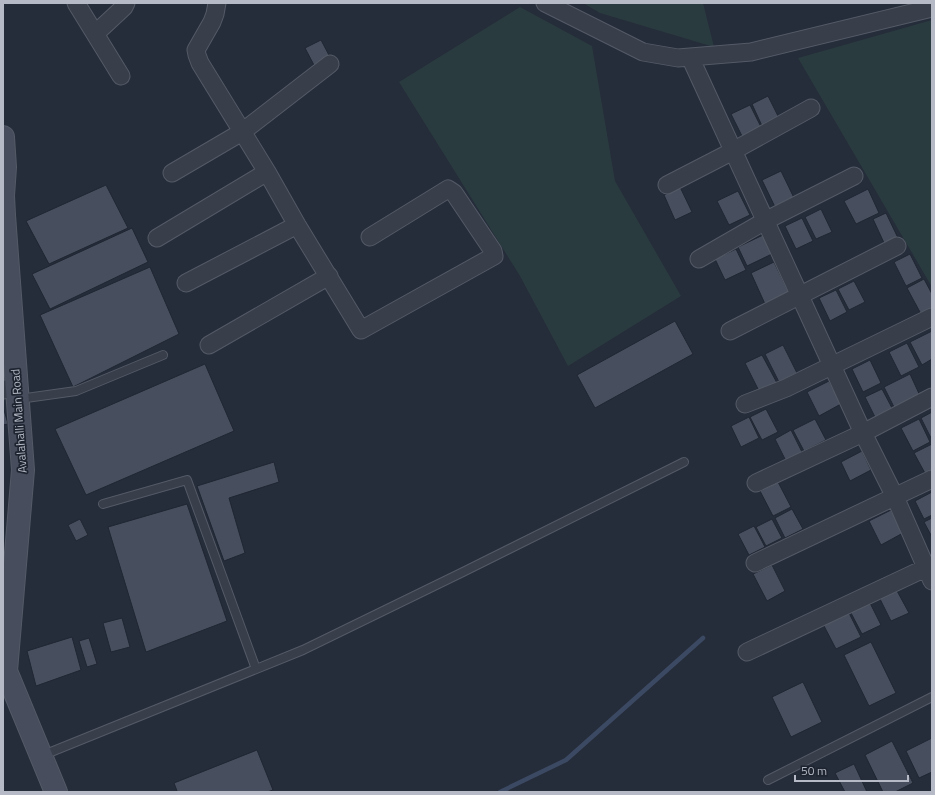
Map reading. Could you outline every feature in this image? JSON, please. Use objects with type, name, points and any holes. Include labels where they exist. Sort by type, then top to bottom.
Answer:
[{"type":"main road","name":"Avalahalli Main Road","points":[[3,137],[5,167],[3,196],[6,285],[13,392],[23,470],[6,671],[56,792]]},
{"type":"street","points":[[76,3],[121,76]]},
{"type":"street","points":[[95,34],[124,7],[126,3]]},
{"type":"street","points":[[217,3],[212,22],[196,50],[200,63],[361,330],[494,256],[493,251],[463,206],[454,193],[448,189],[370,237]]},
{"type":"street","points":[[545,3],[643,52],[678,58],[751,52],[932,8]]},
{"type":"street","points":[[690,57],[863,433],[930,571],[746,652]]},
{"type":"street","points":[[172,172],[242,132],[330,64]]},
{"type":"street","points":[[667,185],[811,108]]},
{"type":"street","points":[[157,238],[267,172]]},
{"type":"street","points":[[699,259],[766,221],[854,176]]},
{"type":"street","points":[[186,283],[297,225]]},
{"type":"street","points":[[730,331],[897,246]]},
{"type":"street","points":[[209,345],[329,276]]},
{"type":"street","points":[[745,404],[786,388],[932,317]]},
{"type":"street","points":[[756,484],[932,398]]},
{"type":"street","points":[[755,563],[932,479]]},
{"type":"lane","points":[[13,392],[76,391],[163,355]]},
{"type":"lane","points":[[41,756],[303,650],[684,462]]},
{"type":"lane","points":[[103,504],[187,480],[256,669]]},
{"type":"lane","points":[[768,780],[932,697]]},
{"type":"shaded area","points":[[583,3],[703,3],[714,47],[600,13]]},
{"type":"shaded area","points":[[520,7],[592,46],[615,181],[681,296],[568,366],[520,276],[399,82]]},
{"type":"shaded area","points":[[932,20],[932,287],[798,58]]},
{"type":"building","points":[[321,40],[331,59],[315,67],[305,48]]},
{"type":"building","points":[[768,96],[780,120],[763,128],[752,104]]},
{"type":"building","points":[[750,105],[762,129],[743,138],[731,114]]},
{"type":"building","points":[[781,171],[795,200],[776,209],[762,180]]},
{"type":"building","points":[[106,185],[128,228],[49,264],[26,221]]},
{"type":"building","points":[[680,187],[692,212],[675,220],[664,195]]},
{"type":"building","points":[[868,189],[879,213],[856,224],[844,201]]},
{"type":"building","points":[[738,191],[750,215],[729,225],[717,201]]},
{"type":"building","points":[[821,209],[832,232],[816,239],[805,217]]},
{"type":"building","points":[[886,213],[898,238],[885,245],[873,219]]},
{"type":"building","points":[[802,218],[813,241],[796,249],[785,226]]},
{"type":"building","points":[[132,228],[148,262],[50,309],[32,274]]},
{"type":"building","points":[[763,235],[772,254],[747,266],[738,247]]},
{"type":"building","points":[[736,249],[746,270],[725,280],[715,259]]},
{"type":"building","points":[[910,254],[922,278],[906,286],[894,262]]},
{"type":"building","points":[[774,262],[789,293],[765,304],[751,273]]},
{"type":"building","points":[[150,267],[179,334],[73,387],[40,315]]},
{"type":"building","points":[[924,279],[932,294],[932,308],[921,314],[907,288]]},
{"type":"building","points":[[854,281],[865,302],[849,310],[838,289]]},
{"type":"building","points":[[836,290],[847,312],[830,321],[819,298]]},
{"type":"building","points":[[675,321],[693,354],[595,408],[577,375]]},
{"type":"building","points":[[932,331],[932,359],[922,365],[910,342]]},
{"type":"building","points":[[907,343],[919,367],[901,376],[889,352]]},
{"type":"building","points":[[783,345],[797,373],[779,382],[765,354]]},
{"type":"building","points":[[762,355],[777,383],[759,391],[745,363]]},
{"type":"building","points":[[870,360],[881,383],[863,392],[852,369]]},
{"type":"building","points":[[205,364],[234,431],[86,495],[55,429]]},
{"type":"building","points":[[910,374],[921,398],[896,411],[884,387]]},
{"type":"building","points":[[829,381],[841,404],[819,416],[807,392]]},
{"type":"building","points":[[882,389],[892,408],[875,417],[865,397]]},
{"type":"building","points":[[766,409],[778,432],[762,440],[750,417]]},
{"type":"building","points":[[3,410],[8,424],[3,425]]},
{"type":"building","points":[[932,412],[932,440],[921,418]]},
{"type":"building","points":[[749,417],[759,438],[741,447],[731,426]]},
{"type":"building","points":[[815,419],[826,440],[804,451],[793,430]]},
{"type":"building","points":[[919,419],[930,442],[913,451],[901,428]]},
{"type":"building","points":[[791,430],[803,454],[787,463],[775,439]]},
{"type":"building","points":[[932,444],[932,472],[926,475],[914,453]]},
{"type":"building","points":[[862,451],[871,470],[850,481],[841,462]]},
{"type":"building","points":[[274,462],[279,482],[229,498],[245,553],[224,561],[197,486]]},
{"type":"building","points":[[778,482],[791,507],[773,516],[760,491]]},
{"type":"building","points":[[932,492],[932,515],[924,519],[915,501]]},
{"type":"building","points":[[187,504],[227,621],[146,652],[108,527]]},
{"type":"building","points":[[792,509],[803,529],[785,538],[775,518]]},
{"type":"building","points":[[891,510],[903,533],[881,545],[869,521]]},
{"type":"building","points":[[932,518],[932,537],[924,522]]},
{"type":"building","points":[[80,519],[88,535],[76,541],[68,525]]},
{"type":"building","points":[[772,519],[782,538],[766,546],[756,527]]},
{"type":"building","points":[[754,526],[765,547],[749,555],[738,534]]},
{"type":"building","points":[[772,565],[785,591],[767,601],[753,574]]},
{"type":"building","points":[[896,589],[909,613],[891,621],[879,597]]},
{"type":"building","points":[[869,601],[881,625],[862,634],[850,611]]},
{"type":"building","points":[[848,611],[861,637],[836,649],[823,624]]},
{"type":"building","points":[[122,618],[130,647],[111,652],[103,623]]},
{"type":"building","points":[[72,637],[81,670],[36,686],[27,651]]},
{"type":"building","points":[[89,638],[97,664],[87,667],[79,641]]},
{"type":"building","points":[[871,642],[896,693],[869,706],[844,655]]},
{"type":"building","points":[[803,682],[822,722],[791,737],[772,697]]},
{"type":"building","points":[[932,738],[932,772],[919,778],[906,751]]},
{"type":"building","points":[[892,741],[913,783],[895,792],[883,792],[865,755]]},
{"type":"building","points":[[257,750],[273,790],[267,792],[176,792],[174,783]]},
{"type":"building","points":[[854,764],[867,792],[845,792],[835,773]]},
{"type":"waterway","points":[[500,792],[566,760],[703,638]]}]
